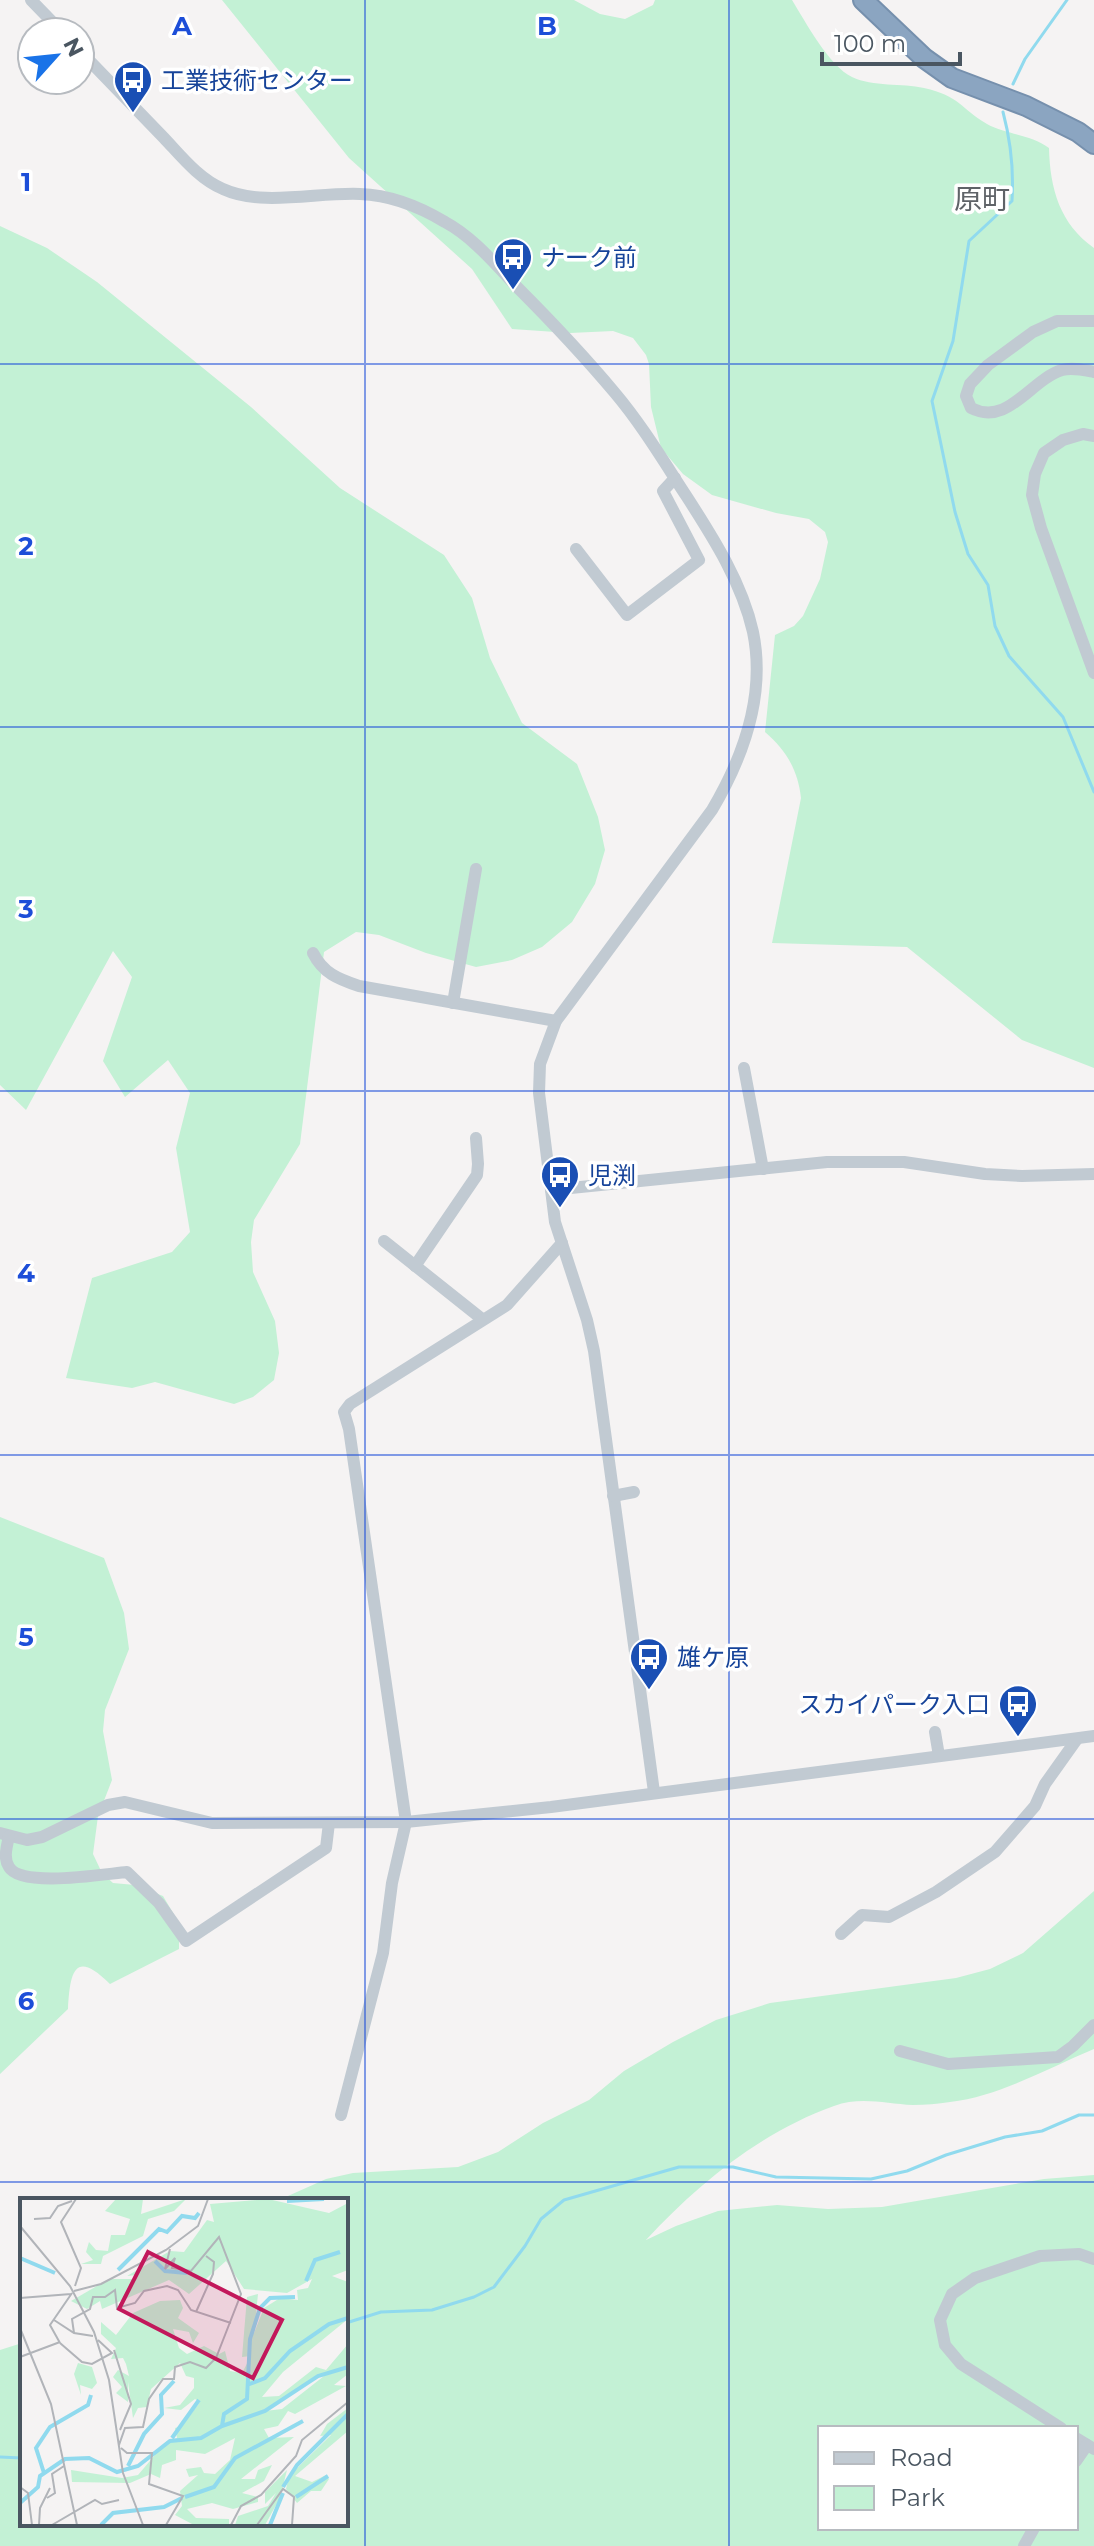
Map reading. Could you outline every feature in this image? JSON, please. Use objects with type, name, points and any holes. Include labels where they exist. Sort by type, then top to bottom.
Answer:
[{"type":"highway","points":[[863,0],[924,58],[952,78],[1026,106],[1078,132],[1094,144]]},
{"type":"street","points":[[31,0],[46,16]]},
{"type":"street","points":[[96,68],[197,172],[221,189],[247,197],[362,194],[390,199],[448,223],[475,244],[616,394],[675,478],[720,551],[742,594],[753,634],[756,673],[754,709],[745,746],[712,810],[556,1021],[540,1064],[539,1093],[555,1222],[589,1329],[654,1792]]},
{"type":"street","points":[[1094,321],[1057,321],[1033,332],[988,365],[970,384],[966,396],[971,408],[983,414],[997,412],[1063,370],[1094,372]]},
{"type":"street","points":[[1094,436],[1083,434],[1063,440],[1044,453],[1035,474],[1032,495],[1094,673]]},
{"type":"street","points":[[576,549],[627,615],[699,560],[663,491],[675,478]]},
{"type":"street","points":[[453,1003],[476,869]]},
{"type":"street","points":[[313,953],[319,965],[334,978],[359,986],[556,1021]]},
{"type":"street","points":[[744,1068],[763,1169]]},
{"type":"street","points":[[415,1266],[477,1175],[476,1138]]},
{"type":"street","points":[[551,1190],[864,1160],[904,1162],[985,1174],[1094,1174]]},
{"type":"street","points":[[384,1241],[482,1319]]},
{"type":"street","points":[[341,2115],[383,1953],[392,1883],[406,1822],[349,1429],[344,1412],[350,1404],[507,1305],[562,1243]]},
{"type":"street","points":[[613,1496],[634,1492]]},
{"type":"street","points":[[935,1732],[939,1756]]},
{"type":"street","points":[[329,1823],[326,1848],[186,1941],[159,1903],[127,1872],[41,1879],[14,1873],[5,1857],[4,1835],[27,1840],[42,1837],[108,1805],[125,1802],[212,1823],[406,1822],[1094,1736]]},
{"type":"street","points":[[841,1934],[862,1915],[889,1917],[936,1892],[995,1852],[1035,1806],[1045,1784],[1077,1739]]},
{"type":"street","points":[[900,2051],[948,2064],[1058,2057],[1094,2025]]},
{"type":"street","points":[[1058,2426],[961,2364],[945,2345],[940,2320],[952,2294],[975,2278],[1040,2256],[1079,2254],[1094,2259]]},
{"type":"green space","points":[[222,0],[574,0],[600,14],[625,19],[653,5],[655,0],[792,0],[826,53],[852,77],[936,91],[953,99],[987,124],[1035,140],[1049,148],[1059,204],[1073,228],[1094,248],[1094,1068],[1022,1040],[907,947],[772,943],[801,798],[790,761],[765,732],[775,635],[794,626],[803,616],[820,579],[828,542],[825,532],[809,519],[712,495],[683,474],[661,448],[651,407],[649,364],[633,338],[613,331],[570,333],[512,329],[472,269],[349,158]]},
{"type":"green space","points":[[0,226],[47,248],[97,282],[251,407],[340,488],[444,555],[472,598],[490,658],[522,723],[577,764],[598,817],[605,850],[595,884],[572,922],[542,947],[512,960],[476,967],[379,935],[356,932],[324,952],[300,1144],[254,1220],[251,1242],[253,1272],[275,1321],[279,1353],[274,1380],[253,1397],[234,1404],[155,1382],[132,1388],[66,1378],[92,1278],[172,1252],[190,1232],[176,1148],[190,1093],[168,1060],[125,1097],[103,1061],[132,977],[113,951],[26,1110],[0,1085]]},
{"type":"green space","points":[[0,1517],[104,1558],[124,1613],[129,1649],[105,1710],[103,1731],[112,1780],[98,1816],[93,1854],[102,1873],[113,1883],[135,1885],[163,1896],[179,1923],[179,1949],[110,1984],[89,1968],[77,1969],[70,1984],[68,2009],[0,2074]]},
{"type":"green space","points":[[1094,1891],[1094,2049],[1005,2088],[969,2099],[918,2105],[854,2101],[807,2117],[732,2162],[687,2199],[646,2240],[718,2211],[777,2205],[828,2209],[882,2207],[1044,2179],[1094,2175],[1094,2546],[0,2546],[0,2350],[20,2344],[20,2526],[348,2526],[348,2198],[283,2198],[326,2179],[353,2173],[458,2167],[498,2152],[543,2123],[589,2100],[624,2071],[716,2020],[770,2003],[956,1978],[990,1969],[1023,1953]]},
{"type":"waterway","points":[[1013,84],[1025,59],[1067,0]]},
{"type":"waterway","points":[[1003,112],[1011,156],[1012,201],[969,241],[953,341],[932,401],[955,512],[968,554],[988,585],[995,626],[1009,656],[1063,717],[1094,792]]},
{"type":"waterway","points":[[348,2322],[381,2312],[432,2310],[474,2297],[494,2287],[541,2219],[564,2200],[679,2167],[733,2167],[776,2177],[871,2179],[907,2171],[1005,2137],[1042,2131],[1079,2115],[1094,2115]]},
{"type":"waterway","points":[[0,2457],[20,2458]]},
{"type":"place","name":"工業技術センター","points":[[133,114]]},
{"type":"place","name":"ナーク前","points":[[513,291]]},
{"type":"place","name":"児渕","points":[[560,1209]]},
{"type":"place","name":"雄ケ原","points":[[649,1691]]},
{"type":"place","name":"スカイパーク入口","points":[[1018,1738]]},
{"type":"district","name":"原町","points":[[982,199]]}]
